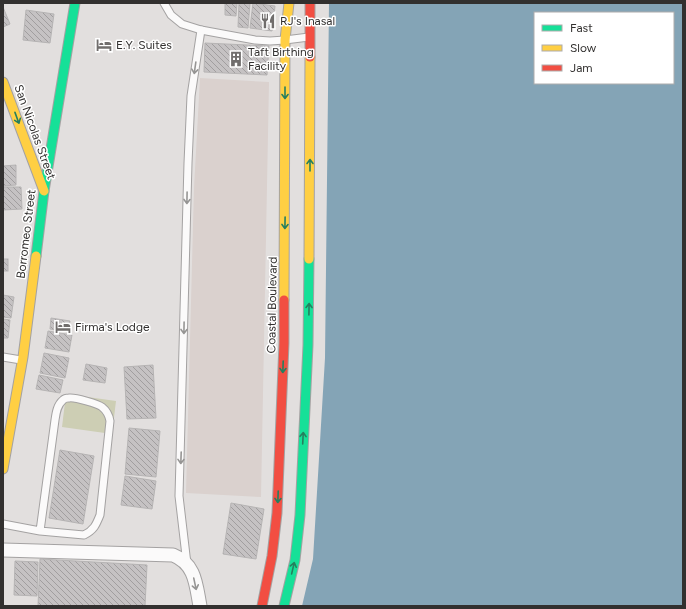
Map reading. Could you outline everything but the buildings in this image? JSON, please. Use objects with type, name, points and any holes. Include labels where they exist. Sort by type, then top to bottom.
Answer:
[{"type":"street","name":"Borromeo Street","points":[[3,469],[23,360],[44,191],[76,3]]},
{"type":"street","name":"Coastal Boulevard","points":[[284,606],[295,560],[288,514],[287,343],[292,185],[285,40],[289,3]]},
{"type":"street","name":"Coastal Boulevard","points":[[262,606],[272,556],[288,514],[305,345],[310,184],[310,3]]},
{"type":"street","name":"San Nicolas Street","points":[[3,82],[44,191]]},
{"type":"street","points":[[292,185],[310,184]]},
{"type":"street","points":[[3,550],[174,556],[181,558],[193,574],[200,606]]},
{"type":"lane","points":[[164,3],[171,16],[182,24],[201,30],[255,40],[270,41],[310,37]]},
{"type":"lane","points":[[187,564],[180,496],[188,163],[191,96],[201,30]]},
{"type":"lane","points":[[3,357],[23,360]]},
{"type":"lane","points":[[3,524],[40,531],[84,535],[96,526],[100,515],[110,421],[109,414],[104,408],[98,405],[71,397],[62,401],[58,407],[40,531]]},
{"type":"shaded area","points":[[200,78],[269,82],[261,497],[186,493],[194,188]]},
{"type":"green space","points":[[66,394],[116,401],[112,434],[62,427]]},
{"type":"water","points":[[329,3],[683,3],[683,606],[302,606],[313,559],[325,358]]},
{"type":"traffic: fast","points":[[36,256],[44,191],[75,3]]},
{"type":"traffic: fast","points":[[284,606],[295,560],[300,515],[308,345],[309,259]]},
{"type":"traffic: slow","points":[[284,300],[285,40],[289,3]]},
{"type":"traffic: slow","points":[[309,259],[310,57]]},
{"type":"traffic: slow","points":[[3,82],[44,191]]},
{"type":"traffic: slow","points":[[3,469],[23,357],[36,256]]},
{"type":"traffic: jam","points":[[310,3],[310,57]]},
{"type":"traffic: jam","points":[[262,606],[272,556],[277,513],[284,343],[284,300]]},
{"type":"place","name":"RJ's Inasal","points":[[268,21]]},
{"type":"place","name":"E.Y. Suites","points":[[104,45]]},
{"type":"place","name":"Taft Birthing Facility","points":[[236,59]]},
{"type":"place","name":"Firma's Lodge","points":[[63,327]]}]
